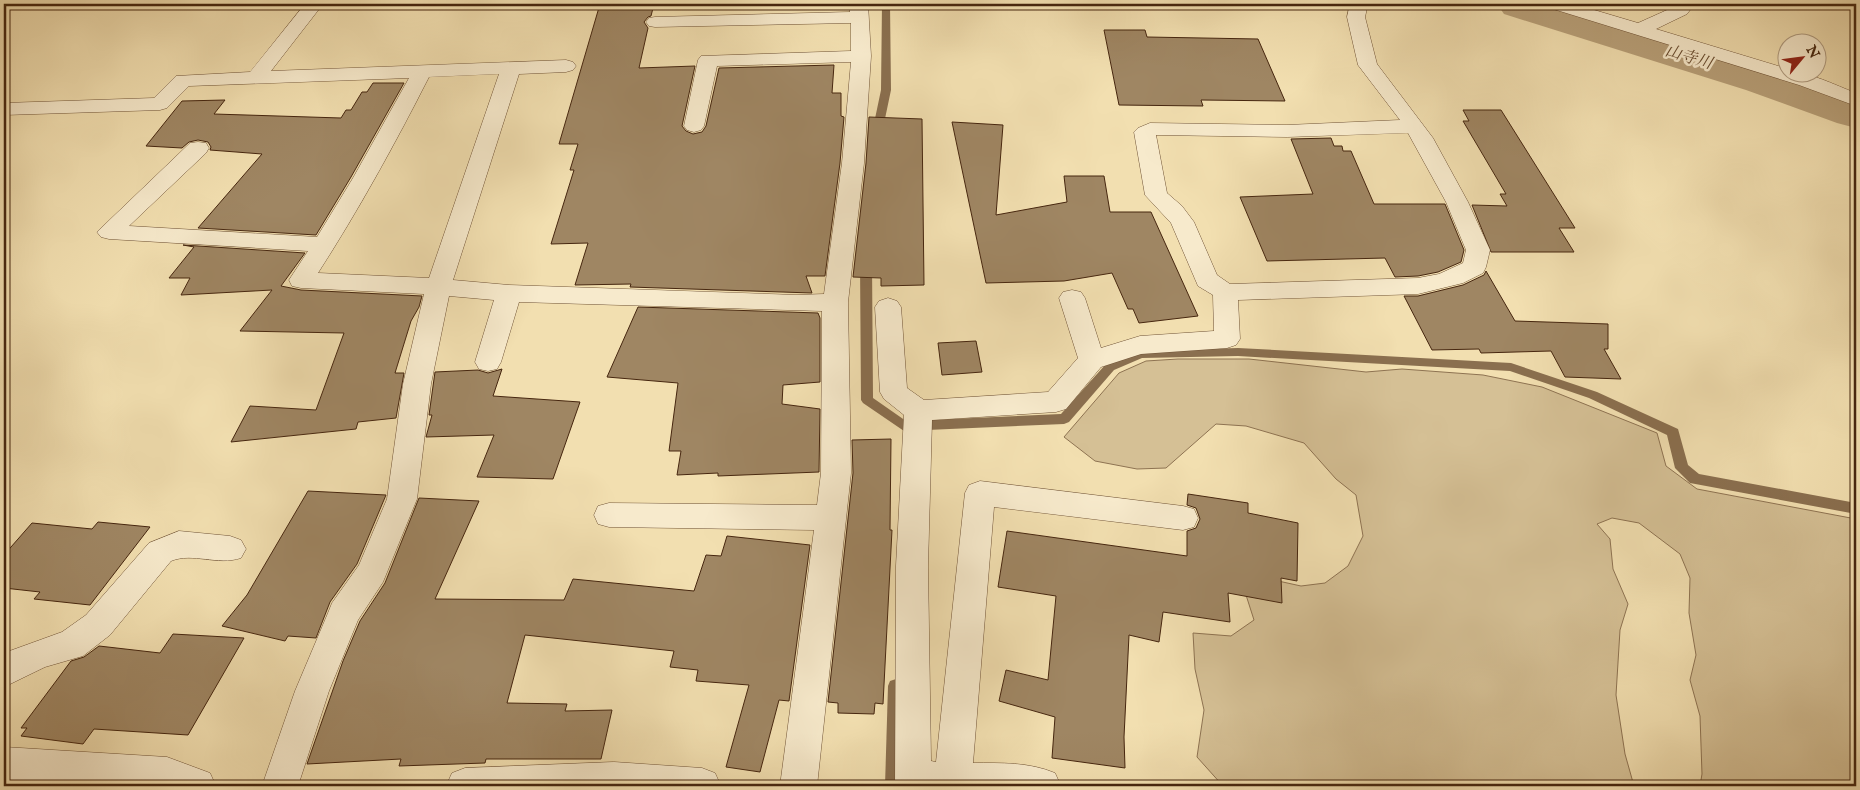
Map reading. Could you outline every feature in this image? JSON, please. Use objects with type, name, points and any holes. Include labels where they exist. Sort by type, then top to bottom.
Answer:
[{"type":"street","points":[[255,78],[314,4]]},
{"type":"street","points":[[1359,4],[1356,17],[1368,65],[1414,126],[1457,202],[1478,250],[1474,267],[1462,276],[1445,282],[1418,286],[1224,292],[1207,280],[1182,222],[1174,211],[1156,195],[1145,132],[1150,129],[1287,131],[1414,126]]},
{"type":"street","points":[[1556,4],[1797,78],[1856,100]]},
{"type":"street","points":[[1639,30],[1681,10],[1670,4]]},
{"type":"street","points":[[655,22],[859,11],[861,56],[853,163],[835,302],[836,473],[799,786]]},
{"type":"street","points":[[694,126],[708,60],[861,56]]},
{"type":"street","points":[[4,109],[160,104],[183,80],[566,66]]},
{"type":"street","points":[[280,786],[312,691],[344,613],[372,572],[402,499],[417,384],[438,287],[512,68]]},
{"type":"street","points":[[422,72],[325,245],[301,280],[438,287],[509,293],[797,303],[835,302]]},
{"type":"street","points":[[198,148],[109,232],[325,245]]},
{"type":"street","points":[[888,307],[894,392],[918,411],[1056,402],[1092,360],[1140,345],[1227,339],[1224,292]]},
{"type":"street","points":[[488,362],[509,293]]},
{"type":"street","points":[[1072,298],[1092,360]]},
{"type":"street","points":[[918,411],[912,566],[913,783],[953,780],[1012,782],[1042,786]]},
{"type":"street","points":[[953,780],[980,493],[1183,518]]},
{"type":"street","points":[[609,515],[832,518]]},
{"type":"street","points":[[4,671],[7,667],[42,653],[71,645],[98,625],[160,552],[179,544],[230,549]]},
{"type":"street","points":[[4,766],[167,775],[197,786]]},
{"type":"street","points":[[465,786],[614,780],[702,786]]},
{"type":"shaded area","points":[[1249,359],[1366,372],[1402,369],[1483,375],[1542,387],[1657,433],[1666,466],[1697,489],[1856,519],[1856,786],[1700,786],[1702,774],[1700,716],[1690,680],[1696,655],[1689,613],[1690,578],[1680,554],[1639,523],[1612,518],[1597,524],[1610,539],[1613,569],[1628,604],[1620,630],[1616,695],[1625,754],[1634,786],[1223,786],[1197,757],[1204,710],[1195,669],[1193,633],[1231,636],[1254,620],[1246,595],[1260,577],[1301,586],[1325,583],[1348,566],[1363,536],[1356,495],[1336,479],[1304,443],[1246,426],[1216,424],[1166,468],[1137,469],[1095,461],[1064,437],[1119,373],[1146,361]]},
{"type":"building","points":[[600,4],[654,4],[651,16],[644,22],[648,28],[639,68],[695,66],[682,126],[686,131],[693,134],[702,132],[706,126],[719,68],[834,65],[832,93],[841,93],[841,116],[844,117],[840,163],[825,276],[806,276],[812,293],[630,287],[631,284],[575,285],[588,243],[551,244],[574,170],[570,170],[578,144],[559,144]]},
{"type":"building","points":[[1104,30],[1145,30],[1147,37],[1258,39],[1285,101],[1201,100],[1203,106],[1119,105]]},
{"type":"building","points":[[373,83],[404,83],[316,235],[198,228],[262,154],[210,150],[211,147],[208,142],[198,140],[189,142],[182,148],[146,146],[182,101],[225,100],[214,114],[341,118],[346,110],[351,110],[362,92],[367,92]]},
{"type":"building","points":[[1463,110],[1501,110],[1575,228],[1559,228],[1574,252],[1491,252],[1472,205],[1507,206],[1500,194],[1506,194],[1463,121],[1469,121]]},
{"type":"building","points":[[869,117],[922,119],[924,285],[881,286],[881,278],[853,277],[866,163]]},
{"type":"building","points":[[952,122],[1003,125],[996,215],[1067,202],[1064,176],[1104,176],[1110,212],[1151,212],[1198,316],[1139,323],[1133,309],[1128,309],[1112,273],[1064,281],[986,283]]},
{"type":"building","points":[[1331,138],[1334,146],[1342,146],[1343,151],[1351,151],[1374,204],[1445,204],[1464,250],[1461,262],[1438,272],[1418,276],[1395,277],[1385,258],[1267,261],[1240,197],[1313,194],[1291,139]]},
{"type":"building","points":[[183,245],[305,253],[281,286],[301,290],[422,296],[419,307],[411,321],[395,373],[404,373],[396,418],[358,422],[356,429],[231,442],[250,406],[316,410],[344,333],[240,331],[272,290],[181,295],[190,278],[169,278],[194,247]]},
{"type":"building","points":[[1486,271],[1515,321],[1608,324],[1608,349],[1604,349],[1621,379],[1565,377],[1551,351],[1481,353],[1479,349],[1432,350],[1404,296],[1418,296],[1463,285],[1484,275]]},
{"type":"building","points":[[638,307],[818,313],[820,318],[820,382],[783,385],[782,404],[820,409],[819,472],[718,476],[718,473],[677,475],[681,451],[669,451],[678,383],[607,377]]},
{"type":"building","points":[[976,341],[982,372],[942,375],[938,343]]},
{"type":"building","points":[[502,369],[493,396],[580,402],[553,479],[477,477],[494,435],[426,437],[432,415],[429,415],[435,372],[478,370],[488,373]]},
{"type":"building","points":[[891,439],[890,530],[892,530],[883,704],[875,703],[874,714],[838,713],[838,703],[828,702],[853,473],[852,440]]},
{"type":"building","points":[[308,491],[386,495],[357,564],[330,602],[316,638],[288,636],[285,641],[222,626],[247,595]]},
{"type":"building","points":[[1188,494],[1248,503],[1248,513],[1298,523],[1297,581],[1281,578],[1282,603],[1228,593],[1230,622],[1163,612],[1159,642],[1129,635],[1124,737],[1125,768],[1052,758],[1055,717],[999,701],[1006,670],[1048,680],[1056,596],[998,587],[1007,531],[1187,556],[1187,531],[1196,528],[1200,519],[1196,508],[1187,505]]},
{"type":"building","points":[[419,498],[479,501],[435,599],[564,600],[573,579],[694,591],[706,555],[721,556],[727,536],[810,545],[789,701],[779,700],[760,772],[726,767],[749,685],[696,681],[698,670],[670,667],[674,651],[525,635],[507,703],[567,704],[565,711],[612,710],[601,759],[486,759],[485,763],[399,766],[401,759],[307,764],[343,661],[360,621],[385,583]]},
{"type":"building","points":[[98,522],[150,527],[90,605],[34,599],[40,592],[4,588],[4,555],[32,523],[92,529]]},
{"type":"building","points":[[173,634],[244,638],[188,735],[94,729],[83,744],[21,736],[27,728],[21,728],[71,661],[84,657],[99,646],[160,653]]},
{"type":"waterway","points":[[877,133],[886,90],[886,4]]},
{"type":"waterway","name":"山寺川","points":[[1520,4],[1764,79],[1856,112]]},
{"type":"waterway","points":[[866,262],[867,400],[904,426],[1064,419],[1110,367],[1141,354],[1238,352],[1511,367],[1593,395],[1673,432],[1682,468],[1695,479],[1856,509]]},
{"type":"waterway","points":[[893,786],[896,686]]}]
